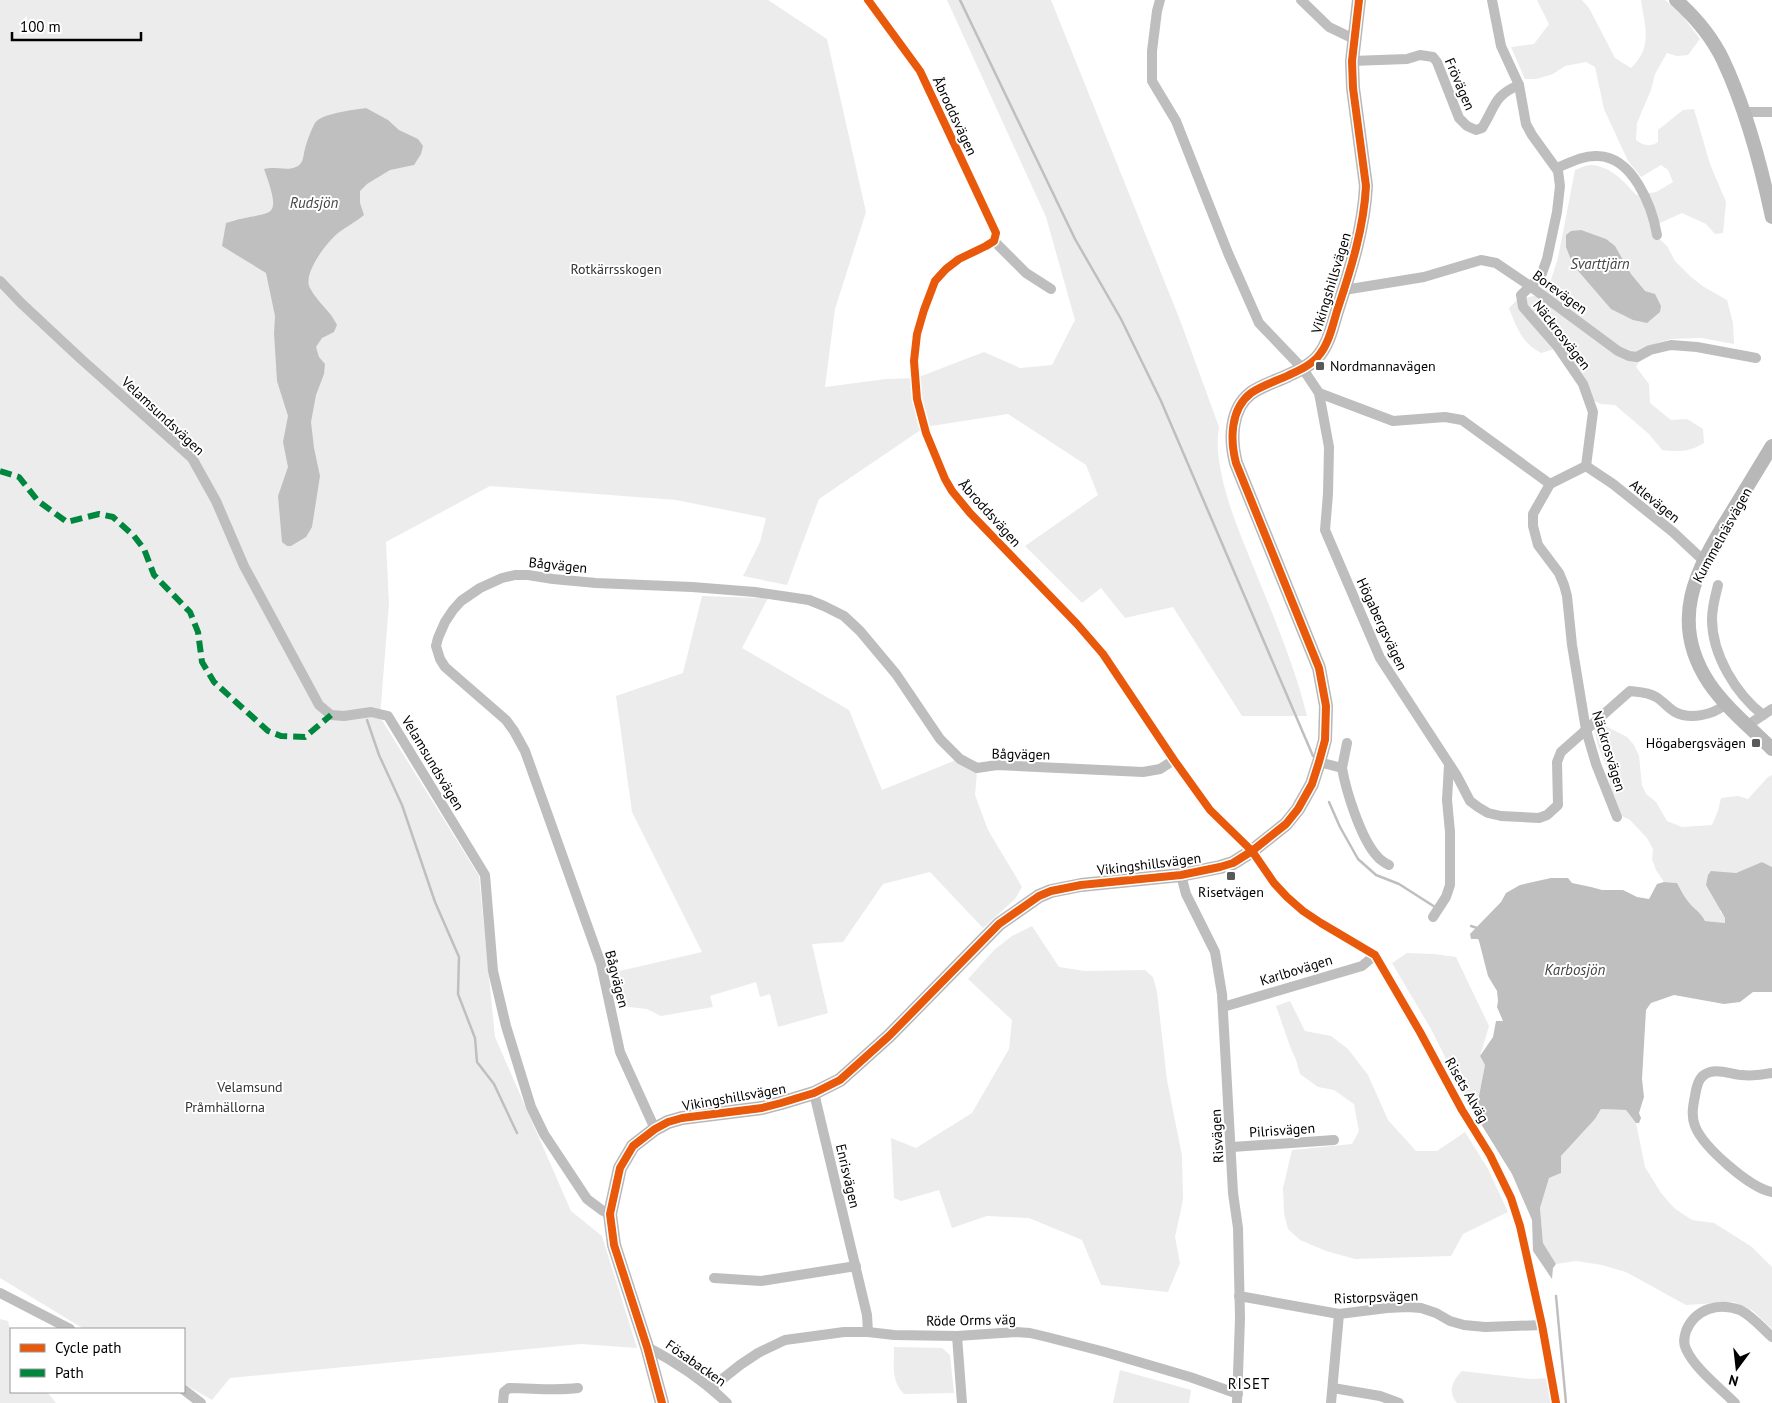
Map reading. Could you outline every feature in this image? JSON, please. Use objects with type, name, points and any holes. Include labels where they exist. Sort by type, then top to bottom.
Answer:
[{"type":"street","name":"Åbroddsvägen","points":[[868,0],[920,71],[996,232],[994,240],[959,259],[935,281],[917,334],[914,361],[917,399],[926,433],[945,479],[970,514],[1077,624],[1103,654],[1210,810],[1252,851]]},
{"type":"street","points":[[1160,0],[1152,51],[1152,82],[1176,121],[1224,244],[1259,323],[1303,368]]},
{"type":"street","points":[[1301,0],[1329,27],[1354,39]]},
{"type":"street","name":"Vikingshillsvägen","points":[[662,1403],[647,1346],[614,1245],[610,1214],[617,1180],[625,1157],[633,1146],[655,1129],[668,1122],[682,1118],[762,1108],[814,1093],[840,1080],[872,1053],[999,924],[1039,896],[1051,891],[1081,885],[1181,875],[1220,867],[1238,860],[1280,829],[1298,809],[1312,784],[1325,740],[1327,718],[1319,668],[1232,449],[1234,422],[1241,405],[1250,394],[1303,368],[1319,356],[1325,346],[1344,290],[1360,231],[1366,200],[1366,186],[1353,88],[1352,61],[1359,0]]},
{"type":"street","points":[[1492,0],[1501,46],[1519,85],[1526,124],[1532,135],[1557,168],[1583,158],[1598,156],[1615,160],[1625,168],[1642,190],[1654,220],[1656,235]]},
{"type":"street","points":[[1676,0],[1700,25],[1723,60],[1744,112],[1765,183],[1772,217]]},
{"type":"street","name":"Frövägen","points":[[1352,61],[1407,59],[1420,55],[1433,57],[1437,62],[1459,118],[1467,126],[1476,130],[1482,128],[1490,116],[1496,100],[1507,90],[1519,85]]},
{"type":"street","points":[[1744,112],[1772,112]]},
{"type":"street","name":"Näckrosvägen","points":[[1557,168],[1560,186],[1553,238],[1541,276],[1521,296],[1523,308],[1557,346],[1583,384],[1593,412],[1586,466]]},
{"type":"street","points":[[994,240],[1026,274],[1051,289]]},
{"type":"street","name":"Borevägen","points":[[1344,290],[1424,277],[1481,260],[1496,263],[1618,351],[1629,356],[1637,357],[1650,350],[1671,345],[1697,347],[1756,358]]},
{"type":"street","name":"Velamsundsvägen","points":[[0,281],[81,359],[192,458],[216,501],[244,566],[319,705],[331,715],[344,716],[371,712],[388,716],[485,875],[493,972],[507,1032],[531,1108],[544,1134],[587,1199],[602,1211],[610,1214]]},
{"type":"street","name":"Högabergsvägen","points":[[1303,368],[1319,393],[1328,447],[1328,494],[1324,530],[1380,658],[1457,776],[1470,801],[1488,813],[1501,816],[1539,818],[1547,815],[1558,805],[1557,762],[1561,752],[1630,691],[1644,692],[1657,697],[1675,712],[1686,716],[1703,715],[1726,704]]},
{"type":"street","points":[[1319,393],[1393,422],[1444,417],[1462,420],[1550,484],[1586,466]]},
{"type":"street","name":"Kummelnäsvägen","points":[[1772,446],[1704,561],[1691,593],[1689,610],[1692,646],[1710,684],[1726,704],[1772,749]]},
{"type":"street","name":"Atlevägen","points":[[1586,466],[1613,484],[1673,532],[1704,561]]},
{"type":"street","name":"Näckrosvägen","points":[[1550,484],[1533,514],[1533,526],[1538,545],[1559,573],[1567,596],[1572,644],[1586,730],[1596,764],[1617,817]]},
{"type":"street","name":"Bågvägen","points":[[655,1129],[620,1052],[600,964],[525,751],[506,720],[446,667],[440,659],[436,646],[442,629],[452,610],[471,594],[502,578],[528,575],[596,583],[755,592],[809,600],[844,616],[860,631],[896,674],[940,739],[960,758],[977,768],[997,766],[1143,772],[1160,769],[1174,760]]},
{"type":"street","name":"Kummelnäsvägen","points":[[1718,586],[1713,603],[1712,629],[1720,654],[1734,684],[1743,697],[1763,715]]},
{"type":"street","points":[[1748,724],[1772,709]]},
{"type":"street","points":[[1347,743],[1342,768],[1347,791],[1360,825],[1373,851],[1382,861],[1390,865]]},
{"type":"street","points":[[1320,762],[1342,768]]},
{"type":"street","points":[[1433,917],[1446,896],[1450,885],[1450,832],[1447,800],[1449,765]]},
{"type":"street","name":"Risets Alväg","points":[[1252,851],[1274,883],[1303,911],[1375,955],[1420,1032],[1462,1110],[1490,1155],[1511,1198],[1520,1226],[1542,1325],[1556,1403]]},
{"type":"street","name":"Risvägen","points":[[1181,875],[1186,894],[1215,952],[1223,1006],[1234,1193],[1238,1228],[1237,1398]]},
{"type":"street","name":"Karlbovägen","points":[[1223,1006],[1362,966],[1375,955]]},
{"type":"street","points":[[1768,1192],[1730,1168],[1698,1132],[1692,1116],[1692,1108],[1698,1084],[1704,1074],[1719,1071],[1741,1075],[1772,1074]]},
{"type":"street","name":"Enrisvägen","points":[[814,1093],[867,1314],[868,1332]]},
{"type":"street","name":"Pilrisvägen","points":[[1232,1147],[1334,1140]]},
{"type":"street","points":[[714,1278],[761,1281],[856,1266]]},
{"type":"street","points":[[0,1293],[68,1328]]},
{"type":"street","name":"Ristorpsvägen","points":[[1239,1296],[1339,1314],[1387,1308],[1421,1308],[1436,1313],[1450,1321],[1485,1328],[1542,1325]]},
{"type":"street","points":[[1735,1403],[1695,1363],[1686,1349],[1684,1338],[1689,1325],[1698,1313],[1706,1309],[1726,1307],[1740,1311],[1751,1318],[1772,1337]]},
{"type":"street","points":[[1332,1403],[1339,1314]]},
{"type":"street","name":"Röde Orms väg","points":[[711,1388],[758,1353],[785,1340],[844,1332],[956,1336],[1030,1333],[1105,1352],[1190,1377],[1237,1398]]},
{"type":"street","points":[[956,1336],[962,1403]]},
{"type":"street","name":"Fösabacken","points":[[647,1346],[711,1388],[727,1403]]},
{"type":"street","points":[[503,1403],[504,1392],[509,1388],[562,1390],[578,1388]]},
{"type":"street","points":[[1333,1388],[1380,1396],[1399,1403]]},
{"type":"street","points":[[185,1391],[201,1403]]},
{"type":"green space","name":"Velamsund","points":[[0,0],[768,0],[827,39],[866,212],[835,309],[825,387],[886,379],[916,378],[984,352],[1020,368],[1052,365],[1075,320],[1046,217],[947,0],[1051,0],[1180,320],[1219,427],[1220,465],[1230,506],[1286,649],[1298,682],[1307,716],[1242,716],[1173,607],[1125,618],[1101,588],[1082,603],[1025,546],[1098,495],[1086,465],[1008,414],[925,427],[819,499],[787,585],[743,576],[760,542],[766,518],[676,500],[490,486],[386,542],[389,604],[380,717],[479,876],[495,1037],[571,1211],[602,1236],[637,1348],[581,1344],[230,1378],[212,1400],[185,1385],[185,1328],[82,1328],[0,1278]]},
{"type":"green space","points":[[1537,0],[1582,0],[1589,8],[1615,58],[1631,68],[1638,60],[1645,45],[1646,37],[1641,0],[1665,0],[1682,15],[1700,39],[1688,55],[1677,56],[1667,53],[1655,74],[1651,90],[1637,123],[1636,140],[1642,144],[1655,144],[1658,142],[1658,130],[1683,110],[1694,109],[1710,164],[1726,202],[1723,233],[1715,234],[1706,224],[1682,213],[1660,223],[1655,235],[1667,246],[1675,261],[1691,277],[1727,300],[1733,323],[1734,344],[1701,338],[1671,339],[1648,346],[1636,367],[1649,384],[1650,403],[1671,420],[1687,419],[1703,429],[1704,443],[1689,450],[1662,450],[1649,434],[1615,405],[1601,404],[1594,401],[1562,347],[1541,353],[1534,349],[1520,334],[1509,308],[1518,299],[1534,296],[1548,289],[1558,258],[1575,170],[1591,165],[1604,168],[1621,180],[1636,195],[1656,192],[1673,182],[1668,170],[1661,165],[1641,177],[1628,161],[1604,109],[1595,67],[1586,62],[1565,66],[1553,74],[1536,79],[1525,79],[1511,47],[1534,44],[1549,24]]},
{"type":"green space","points":[[702,596],[768,598],[742,648],[849,710],[882,790],[956,760],[977,772],[975,795],[988,830],[1022,887],[1015,899],[983,928],[930,872],[883,884],[843,942],[812,944],[828,1013],[778,1027],[770,994],[760,997],[756,982],[710,996],[713,1007],[661,1016],[647,1009],[620,1006],[611,973],[702,952],[632,812],[616,696],[683,673]]},
{"type":"green space","points":[[1598,722],[1627,737],[1634,745],[1639,756],[1642,785],[1646,794],[1656,802],[1667,821],[1682,827],[1712,825],[1721,798],[1738,796],[1748,799],[1772,775],[1772,867],[1762,862],[1736,873],[1720,911],[1725,918],[1725,923],[1705,921],[1687,900],[1677,883],[1664,882],[1656,870],[1652,859],[1653,849],[1647,838],[1630,820],[1620,815],[1611,794],[1608,770],[1598,746],[1594,728]]},
{"type":"green space","points":[[1032,926],[1059,967],[1085,971],[1145,970],[1153,977],[1157,992],[1167,1080],[1182,1156],[1183,1200],[1175,1237],[1180,1263],[1168,1292],[1101,1285],[1082,1240],[1029,1218],[987,1216],[952,1228],[939,1190],[901,1201],[894,1198],[891,1138],[916,1148],[972,1113],[1009,1049],[1012,1020],[968,979],[994,950],[1012,936]]},
{"type":"green space","points":[[1407,953],[1456,957],[1489,1026],[1480,1056],[1485,1065],[1478,1101],[1474,1107],[1458,1083],[1431,1029],[1392,963]]},
{"type":"green space","points":[[1290,1001],[1305,1031],[1331,1036],[1348,1049],[1368,1075],[1388,1120],[1416,1151],[1437,1151],[1465,1132],[1488,1169],[1508,1212],[1463,1234],[1451,1256],[1355,1259],[1326,1251],[1300,1240],[1288,1229],[1284,1213],[1283,1188],[1292,1150],[1352,1144],[1359,1131],[1354,1104],[1334,1090],[1318,1087],[1300,1074],[1276,1006]]},
{"type":"green space","points":[[1601,1109],[1626,1110],[1636,1123],[1645,1167],[1661,1193],[1674,1208],[1692,1220],[1714,1223],[1752,1247],[1772,1267],[1772,1329],[1753,1311],[1734,1302],[1686,1305],[1626,1272],[1602,1265],[1576,1261],[1556,1264],[1543,1243],[1540,1208],[1549,1178],[1561,1173],[1561,1156],[1595,1119]]},
{"type":"green space","points":[[0,1319],[8,1321],[10,1329],[10,1393],[48,1393],[56,1403],[0,1403]]},
{"type":"green space","points":[[894,1347],[942,1348],[950,1355],[954,1393],[904,1394],[895,1378]]},
{"type":"green space","points":[[1120,1370],[1191,1390],[1189,1403],[1113,1403]]},
{"type":"green space","points":[[1462,1371],[1531,1379],[1552,1378],[1555,1403],[1457,1403],[1452,1395],[1452,1386]]},
{"type":"water","name":"Rudsjön","points":[[366,108],[388,120],[399,130],[418,139],[423,146],[421,154],[414,165],[390,170],[367,184],[360,191],[360,203],[364,215],[333,237],[322,251],[309,275],[308,282],[310,288],[337,325],[334,332],[322,338],[316,347],[319,357],[325,364],[311,422],[320,476],[312,527],[306,537],[291,546],[287,546],[282,542],[278,496],[288,467],[283,442],[288,416],[277,381],[274,333],[275,316],[266,273],[222,246],[226,223],[262,215],[273,208],[270,187],[264,169],[290,169],[298,166],[302,160],[315,123],[324,117],[339,112]]},
{"type":"water","name":"Svarttjärn","points":[[1581,230],[1606,239],[1615,246],[1631,274],[1645,291],[1655,294],[1661,306],[1660,312],[1647,323],[1633,320],[1611,309],[1573,265],[1566,247],[1566,235],[1571,231]]},
{"type":"water","name":"Karbosjön","points":[[1762,862],[1772,867],[1772,992],[1753,992],[1740,1002],[1724,1004],[1674,995],[1651,1003],[1646,1010],[1642,1079],[1644,1097],[1639,1113],[1641,1118],[1639,1123],[1636,1123],[1626,1110],[1601,1109],[1595,1119],[1561,1156],[1561,1173],[1549,1178],[1540,1208],[1543,1243],[1556,1264],[1553,1268],[1552,1279],[1533,1251],[1532,1220],[1512,1174],[1481,1124],[1478,1101],[1485,1065],[1480,1056],[1493,1037],[1496,1021],[1503,1021],[1497,1007],[1497,991],[1488,976],[1479,941],[1478,939],[1471,939],[1470,934],[1501,902],[1506,893],[1520,885],[1551,878],[1568,878],[1572,883],[1602,890],[1623,890],[1637,897],[1649,899],[1657,884],[1664,882],[1677,883],[1687,900],[1705,921],[1725,923],[1725,918],[1706,885],[1708,875],[1711,871],[1736,873]]},
{"type":"waterway","points":[[960,0],[1075,239],[1121,319],[1161,401],[1313,756]]},
{"type":"waterway","points":[[367,720],[379,755],[402,805],[435,902],[459,957],[458,994],[475,1038],[477,1062],[494,1084],[517,1133]]},
{"type":"waterway","points":[[1329,802],[1340,827],[1358,859],[1376,875],[1399,884],[1435,907]]},
{"type":"waterway","points":[[1471,926],[1477,928]]},
{"type":"waterway","points":[[1556,1296],[1566,1403]]},
{"type":"marked path","points":[[0,471],[19,477],[38,501],[67,522],[99,514],[113,517],[134,536],[144,549],[154,575],[190,612],[198,632],[202,662],[214,682],[268,731],[281,736],[305,737],[331,715]]},
{"type":"cycle path","points":[[868,0],[920,71],[996,233],[994,241],[959,259],[935,281],[917,334],[914,361],[917,399],[926,433],[945,479],[970,513],[1077,624],[1103,654],[1210,810],[1252,851],[1274,883],[1303,911],[1375,955],[1420,1032],[1462,1110],[1490,1155],[1511,1198],[1520,1226],[1542,1325],[1556,1403]]},
{"type":"cycle path","points":[[662,1403],[647,1347],[614,1245],[610,1214],[620,1168],[633,1146],[655,1129],[668,1122],[682,1118],[762,1108],[814,1093],[840,1080],[889,1036],[999,924],[1039,896],[1051,891],[1081,885],[1181,875],[1233,863],[1252,851],[1286,824],[1298,809],[1312,784],[1325,740],[1326,706],[1319,668],[1236,463],[1233,445],[1233,425],[1239,407],[1251,393],[1302,369],[1314,361],[1320,354],[1331,332],[1352,263],[1363,217],[1366,186],[1353,88],[1352,61],[1359,0]]},
{"type":"place","name":"Nordmannavägen","points":[[1320,366]]},
{"type":"place","name":"Högabergsvägen","points":[[1756,743]]},
{"type":"place","name":"Risetvägen","points":[[1231,876]]},
{"type":"district","name":"RISET","points":[[1249,1383]]},
{"type":"park label","name":"Rotkärrsskogen","points":[[616,269]]},
{"type":"park label","name":"Pråmhällorna","points":[[225,1107]]}]
